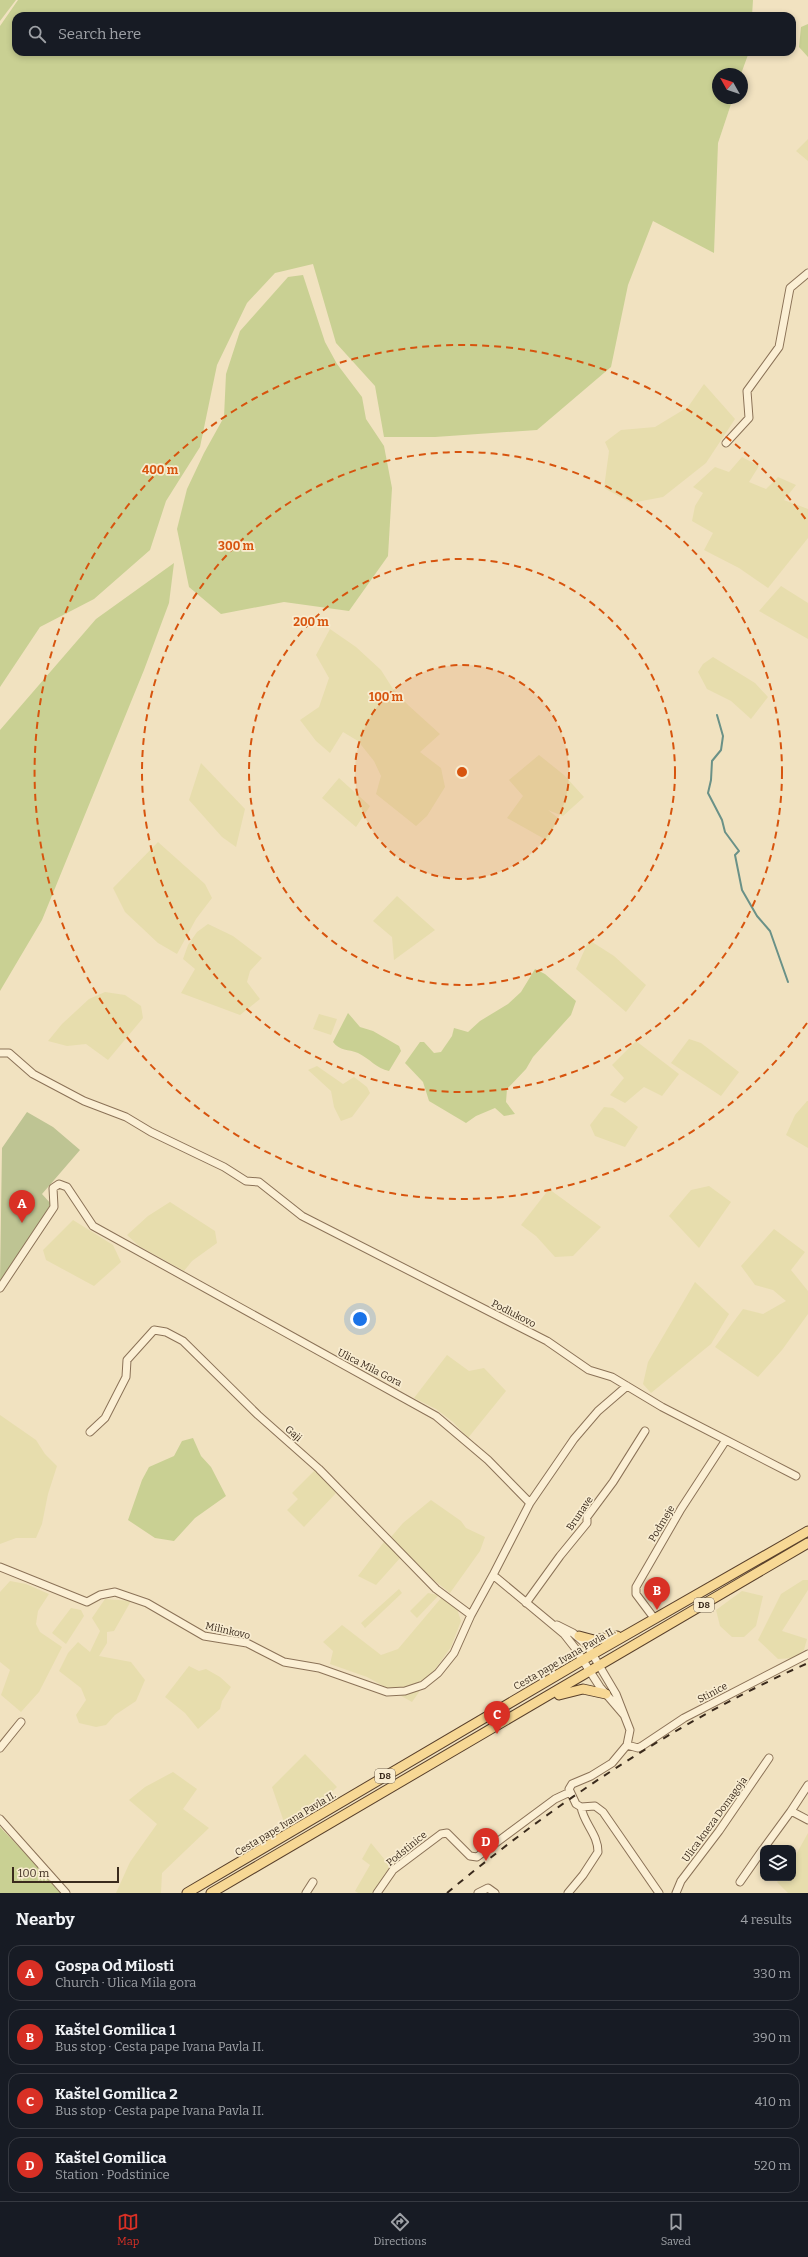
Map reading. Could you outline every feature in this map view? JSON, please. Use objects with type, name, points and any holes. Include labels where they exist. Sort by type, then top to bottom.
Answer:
[{"type":"main road","name":"Cesta pape Ivana Pavla II.","points":[[187,1893],[592,1654],[808,1531]]},
{"type":"main road","name":"D8","points":[[211,1893],[550,1696],[808,1543]]},
{"type":"main road","points":[[579,1636],[594,1640],[626,1635]]},
{"type":"main road","points":[[550,1696],[557,1696],[583,1689],[606,1694]]},
{"type":"street","points":[[726,443],[749,418],[747,391],[779,347],[790,288],[808,273]]},
{"type":"street","name":"Podlukovo","points":[[0,1053],[9,1053],[33,1074],[84,1101],[126,1117],[151,1132],[224,1167],[246,1181],[259,1182],[302,1216],[547,1341],[589,1370],[612,1378],[662,1407],[796,1476]]},
{"type":"street","name":"Ulica Mila Gora","points":[[0,1288],[54,1207],[53,1188],[59,1184],[67,1187],[93,1226],[348,1368],[403,1396],[436,1416],[488,1460],[530,1503]]},
{"type":"street","name":"Gaji","points":[[90,1432],[105,1418],[126,1377],[127,1360],[154,1330],[166,1332],[183,1341],[258,1415],[319,1469],[436,1589],[471,1615]]},
{"type":"street","points":[[471,1615],[494,1575],[530,1503],[574,1439],[598,1411],[627,1386]]},
{"type":"street","name":"Brunave","points":[[526,1603],[560,1556],[587,1523],[587,1517],[613,1482],[645,1431]]},
{"type":"street","name":"Podmeje","points":[[654,1618],[636,1594],[636,1587],[677,1516],[726,1440]]},
{"type":"street","name":"Milinkovo","points":[[0,1567],[87,1602],[100,1595],[115,1592],[147,1603],[204,1636],[247,1643],[284,1662],[319,1668],[387,1692],[405,1691],[423,1686],[438,1673],[454,1652],[471,1615]]},
{"type":"street","points":[[494,1575],[526,1603],[552,1622],[579,1636],[600,1666],[630,1730],[627,1745],[622,1753],[601,1770],[572,1784],[570,1787],[570,1792],[576,1804],[581,1807],[595,1806],[603,1812],[659,1893]]},
{"type":"street","points":[[552,1622],[570,1640],[590,1672],[624,1715]]},
{"type":"street","name":"Stinice","points":[[627,1745],[638,1748],[642,1746],[684,1718],[808,1654]]},
{"type":"street","points":[[0,1748],[21,1722]]},
{"type":"street","name":"Ulica kneza Domagoja","points":[[676,1893],[681,1880],[719,1831],[769,1758]]},
{"type":"street","points":[[767,1845],[808,1785]]},
{"type":"street","name":"Podstinice","points":[[377,1893],[393,1870],[441,1834],[447,1833],[470,1856],[477,1857],[555,1799],[570,1792]]},
{"type":"street","points":[[568,1893],[583,1875],[598,1852],[596,1837],[585,1819],[581,1807]]},
{"type":"street","points":[[791,1811],[808,1820]]},
{"type":"street","points":[[0,1819],[66,1893]]},
{"type":"street","points":[[740,1882],[760,1854]]},
{"type":"street","points":[[306,1893],[314,1882]]},
{"type":"street","points":[[478,1893],[488,1888],[494,1893]]},
{"type":"shaded area","points":[[808,139],[808,161],[796,151]]},
{"type":"shaded area","points":[[704,384],[735,419],[706,463],[663,497],[631,503],[604,488],[609,451],[605,442],[621,430],[655,427],[688,407]]},
{"type":"shaded area","points":[[742,457],[759,466],[749,482],[766,489],[778,477],[796,485],[784,500],[808,509],[808,538],[768,588],[739,568],[704,550],[713,533],[692,521],[695,506],[703,493],[693,487],[715,467],[729,472]]},
{"type":"shaded area","points":[[781,586],[808,603],[808,639],[759,611]]},
{"type":"shaded area","points":[[330,629],[356,647],[381,670],[393,689],[440,734],[420,752],[441,768],[445,787],[427,816],[416,826],[376,794],[381,776],[374,761],[358,741],[343,732],[330,753],[316,741],[300,720],[319,707],[329,678],[316,655]]},
{"type":"shaded area","points":[[713,657],[755,683],[768,697],[751,719],[731,701],[707,689],[698,672],[703,664]]},
{"type":"shaded area","points":[[539,755],[564,775],[584,797],[563,816],[548,810],[558,818],[548,841],[507,818],[523,796],[509,780]]},
{"type":"shaded area","points":[[201,763],[245,809],[236,847],[222,837],[189,800]]},
{"type":"shaded area","points":[[339,778],[370,806],[356,827],[322,798]]},
{"type":"shaded area","points":[[158,842],[205,884],[212,898],[196,919],[177,954],[158,943],[125,912],[113,888]]},
{"type":"shaded area","points":[[397,896],[435,930],[394,960],[392,937],[373,921]]},
{"type":"shaded area","points":[[208,924],[233,936],[262,958],[250,971],[247,982],[260,999],[240,1015],[181,993],[195,969],[183,959],[188,945],[197,932]]},
{"type":"shaded area","points":[[589,940],[614,956],[646,985],[626,1012],[576,969]]},
{"type":"shaded area","points":[[105,992],[125,995],[141,1006],[143,1018],[108,1060],[86,1044],[67,1046],[48,1041],[62,1024],[89,999]]},
{"type":"shaded area","points":[[319,1014],[337,1019],[331,1035],[313,1029]]},
{"type":"shaded area","points":[[689,1039],[701,1043],[739,1072],[721,1096],[671,1063]]},
{"type":"shaded area","points":[[636,1041],[679,1074],[662,1096],[644,1087],[625,1103],[610,1095],[624,1078],[612,1065]]},
{"type":"shaded area","points":[[317,1066],[343,1084],[354,1077],[367,1087],[370,1093],[352,1117],[341,1121],[334,1107],[331,1091],[308,1070]]},
{"type":"shaded area","points":[[807,1101],[808,1148],[786,1135],[795,1115]]},
{"type":"shaded area","points":[[604,1107],[613,1108],[638,1127],[625,1147],[595,1136],[590,1125]]},
{"type":"shaded area","points":[[709,1186],[731,1202],[699,1248],[669,1216],[691,1190]]},
{"type":"shaded area","points":[[549,1189],[601,1227],[573,1256],[555,1257],[536,1236],[521,1225]]},
{"type":"shaded area","points":[[170,1202],[215,1231],[217,1243],[192,1261],[184,1271],[139,1246],[127,1235],[148,1216]]},
{"type":"shaded area","points":[[73,1220],[113,1245],[121,1262],[94,1286],[46,1260],[43,1250]]},
{"type":"shaded area","points":[[774,1229],[805,1252],[791,1270],[808,1291],[808,1314],[782,1350],[758,1377],[715,1347],[743,1309],[763,1314],[786,1301],[773,1290],[755,1285],[741,1266]]},
{"type":"shaded area","points":[[695,1282],[729,1314],[711,1344],[651,1393],[643,1384],[648,1362]]},
{"type":"shaded area","points":[[447,1355],[469,1371],[484,1368],[506,1391],[468,1438],[453,1422],[436,1409],[414,1398]]},
{"type":"shaded area","points":[[0,1415],[36,1440],[45,1454],[57,1466],[48,1494],[42,1524],[36,1538],[16,1538],[0,1544]]},
{"type":"shaded area","points":[[315,1470],[336,1493],[304,1527],[287,1510],[298,1499],[292,1493]]},
{"type":"shaded area","points":[[431,1500],[461,1521],[466,1528],[485,1537],[480,1551],[450,1593],[430,1577],[391,1537],[403,1523]]},
{"type":"shaded area","points":[[384,1542],[401,1557],[376,1585],[358,1576]]},
{"type":"shaded area","points":[[803,1580],[808,1580],[808,1590],[782,1631],[807,1639],[804,1650],[794,1658],[778,1659],[758,1640],[781,1594]]},
{"type":"shaded area","points":[[10,1581],[26,1584],[49,1594],[38,1611],[36,1624],[40,1632],[62,1647],[39,1692],[21,1712],[1,1695],[10,1670],[0,1662],[0,1592]]},
{"type":"shaded area","points":[[399,1589],[402,1593],[365,1628],[361,1623]]},
{"type":"shaded area","points":[[742,1591],[763,1596],[756,1626],[744,1637],[732,1637],[720,1626],[716,1610]]},
{"type":"shaded area","points":[[428,1593],[439,1595],[417,1618],[410,1611]]},
{"type":"shaded area","points":[[442,1597],[457,1609],[461,1621],[451,1647],[412,1702],[367,1677],[330,1664],[333,1651],[323,1642],[342,1625],[381,1655],[398,1649]]},
{"type":"shaded area","points":[[105,1599],[131,1601],[114,1631],[107,1632],[107,1643],[99,1656],[131,1662],[145,1680],[136,1701],[115,1715],[106,1725],[96,1727],[79,1723],[76,1715],[86,1700],[81,1688],[59,1671],[68,1653],[78,1642],[90,1652],[100,1631],[92,1618]]},
{"type":"shaded area","points":[[71,1608],[81,1610],[84,1616],[66,1644],[52,1633]]},
{"type":"shaded area","points":[[189,1666],[199,1671],[206,1669],[220,1677],[231,1687],[222,1701],[220,1709],[198,1729],[185,1713],[165,1697]]},
{"type":"shaded area","points":[[305,1754],[337,1787],[306,1816],[284,1822],[272,1787]]},
{"type":"shaded area","points":[[173,1772],[197,1789],[183,1809],[209,1828],[162,1873],[161,1893],[116,1893],[130,1862],[157,1824],[129,1800],[145,1787]]},
{"type":"shaded area","points":[[808,1833],[808,1893],[788,1893],[777,1882],[796,1881],[796,1855]]},
{"type":"shaded area","points":[[371,1843],[390,1866],[373,1893],[358,1893],[355,1891],[370,1865],[362,1859]]},
{"type":"green space","points":[[0,0],[16,0],[0,21]]},
{"type":"green space","points":[[18,0],[753,0],[752,12],[12,12],[12,56],[748,56],[743,68],[712,68],[712,104],[731,104],[718,143],[714,253],[653,221],[628,285],[611,367],[537,430],[435,437],[384,437],[375,386],[336,343],[313,264],[275,273],[247,303],[217,365],[200,447],[166,501],[150,550],[94,599],[40,627],[0,687],[0,26]]},
{"type":"green space","points":[[808,24],[808,57],[799,47],[801,27]]},
{"type":"green space","points":[[303,275],[325,342],[337,364],[362,397],[366,419],[384,446],[392,488],[388,556],[349,611],[284,602],[221,614],[189,587],[177,529],[187,489],[204,453],[224,417],[226,374],[240,331],[288,277]]},
{"type":"green space","points":[[174,563],[169,603],[144,670],[42,920],[0,991],[0,730],[96,619]]},
{"type":"green space","points":[[535,969],[545,974],[576,1001],[571,1015],[533,1057],[526,1069],[507,1089],[506,1102],[515,1114],[504,1116],[495,1108],[476,1116],[466,1123],[429,1101],[423,1082],[405,1063],[420,1042],[424,1042],[434,1053],[441,1052],[452,1036],[454,1028],[468,1032],[480,1021],[508,1004],[521,992]]},
{"type":"green space","points":[[348,1013],[360,1027],[373,1031],[399,1046],[401,1051],[389,1071],[377,1066],[358,1053],[338,1047],[333,1042]]},
{"type":"green space","points":[[27,1112],[53,1127],[80,1150],[42,1194],[51,1204],[0,1282],[2,1148]]},
{"type":"green space","points":[[193,1438],[201,1456],[211,1467],[226,1496],[195,1518],[174,1541],[155,1538],[128,1520],[142,1480],[149,1467],[174,1456],[182,1441]]},
{"type":"green space","points":[[0,1827],[63,1893],[0,1893]]},
{"type":"waterway","points":[[717,715],[723,736],[721,750],[712,761],[711,780],[708,793],[722,820],[725,832],[739,851],[735,855],[742,890],[757,916],[770,931],[788,982]]},
{"type":"railway","points":[[447,1893],[488,1859],[531,1827],[575,1796],[665,1737],[760,1686],[808,1663]]},
{"type":"place","name":"Gospa Od Milosti","points":[[22,1223]]},
{"type":"place","name":"Kaštel Gomilica 1","points":[[657,1610]]},
{"type":"place","name":"Kaštel Gomilica 2","points":[[497,1734]]},
{"type":"place","name":"Kaštel Gomilica","points":[[486,1861]]}]
